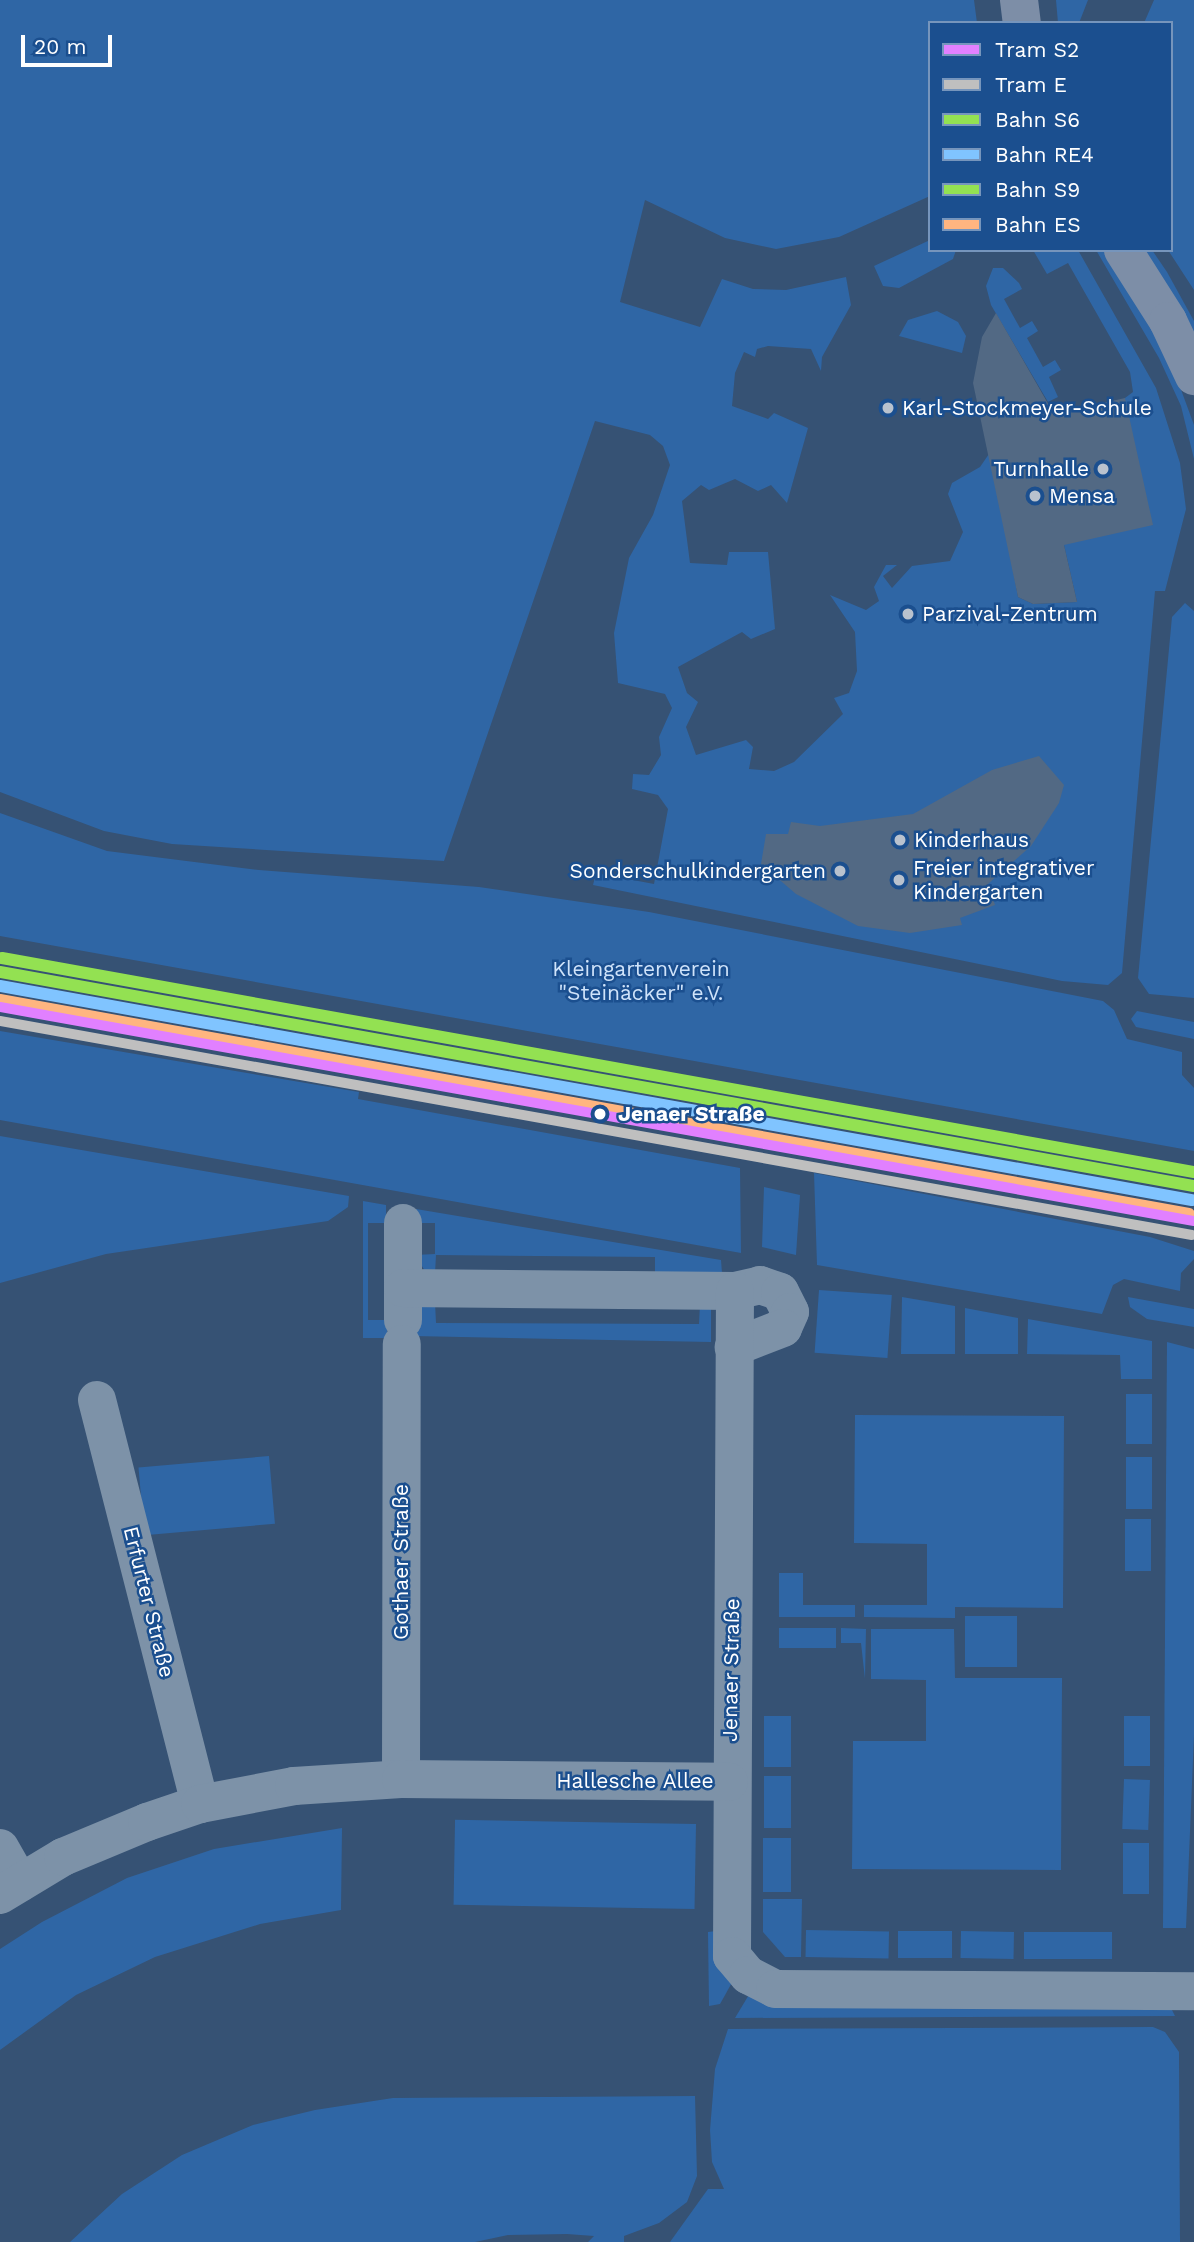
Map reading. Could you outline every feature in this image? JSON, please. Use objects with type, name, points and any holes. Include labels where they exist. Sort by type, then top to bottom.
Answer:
[{"type":"main road","points":[[1019,0],[1022,21]]},
{"type":"main road","points":[[1125,252],[1168,321],[1194,376]]},
{"type":"street","name":"Gothaer Straße","points":[[401,1779],[403,1223]]},
{"type":"street","points":[[402,1317],[735,1291],[769,1286],[780,1292],[790,1312],[778,1333],[734,1347]]},
{"type":"street","name":"Jenaer Straße","points":[[729,1782],[735,1291]]},
{"type":"street","name":"Erfurter Straße","points":[[97,1400],[200,1804]]},
{"type":"street","name":"Hallesche Allee","points":[[10,1889],[105,1837],[200,1804],[294,1786],[401,1779],[729,1782],[732,1956],[748,1975],[775,1989],[1194,1991]]},
{"type":"street","points":[[0,1848],[10,1889]]},
{"type":"green space","points":[[0,0],[974,0],[977,21],[928,21],[928,197],[839,237],[776,249],[725,238],[645,200],[620,302],[700,327],[722,279],[753,289],[786,290],[846,277],[851,305],[822,357],[821,371],[811,349],[768,346],[757,349],[755,357],[744,352],[735,373],[732,406],[768,419],[774,413],[808,428],[787,503],[771,485],[758,491],[735,479],[709,490],[701,485],[682,501],[690,563],[727,565],[729,552],[768,552],[775,629],[751,639],[742,632],[678,667],[687,693],[698,702],[686,727],[696,755],[746,740],[753,747],[749,769],[774,771],[794,762],[843,714],[834,698],[849,693],[857,671],[855,632],[830,595],[866,610],[879,601],[874,587],[886,565],[897,565],[883,576],[892,588],[912,566],[950,561],[963,532],[948,494],[952,483],[980,467],[991,451],[1018,597],[1033,604],[1077,602],[1064,545],[1125,398],[1133,392],[1130,372],[1068,263],[1047,274],[1034,252],[1079,252],[1156,388],[1180,463],[1186,509],[1165,591],[1155,591],[1122,973],[1108,985],[1062,981],[593,885],[596,873],[654,884],[668,809],[658,795],[632,789],[633,774],[649,775],[661,755],[659,737],[672,708],[665,694],[618,683],[614,633],[629,558],[653,515],[670,465],[663,446],[650,435],[595,421],[444,861],[172,844],[104,831],[0,792]]},
{"type":"green space","points":[[1056,0],[1088,0],[1080,21],[1058,21]]},
{"type":"green space","points":[[1154,0],[1194,0],[1194,290],[1169,252],[1173,252],[1173,21],[1145,21]]},
{"type":"green space","points":[[928,241],[928,252],[955,252],[953,259],[899,288],[883,286],[874,266]]},
{"type":"green space","points":[[1097,252],[1106,252],[1139,303],[1176,376],[1194,425],[1194,459],[1181,406],[1159,358]]},
{"type":"green space","points":[[1145,252],[1153,252],[1167,272],[1194,321],[1194,335]]},
{"type":"green space","points":[[993,268],[1003,268],[1019,283],[1022,289],[1004,299],[1020,328],[1032,321],[1038,331],[1027,338],[1043,367],[1055,360],[1061,370],[1049,377],[1058,397],[1048,402],[991,305],[986,286]]},
{"type":"green space","points":[[937,311],[958,322],[966,336],[962,353],[899,336],[908,320]]},
{"type":"green space","points":[[1185,603],[1194,611],[1194,998],[1149,994],[1138,978],[1172,617]]},
{"type":"green space","name":"Kleingartenverein \"Steinäcker\" e.V.","points":[[0,813],[107,851],[259,870],[479,887],[649,912],[1103,1001],[1114,1010],[1127,1039],[1182,1052],[1182,1075],[1194,1088],[1194,1151],[0,936]]},
{"type":"green space","points":[[1137,1011],[1194,1022],[1194,1039],[1136,1027],[1131,1019]]},
{"type":"green space","points":[[0,1031],[359,1092],[358,1099],[740,1168],[741,1253],[0,1120]]},
{"type":"green space","points":[[0,1136],[349,1196],[348,1207],[328,1221],[106,1254],[0,1283]]},
{"type":"green space","points":[[814,1173],[1150,1237],[1194,1251],[1194,1259],[1181,1273],[1180,1291],[1124,1279],[1113,1285],[1102,1314],[817,1265]]},
{"type":"green space","points":[[764,1187],[800,1195],[796,1255],[762,1247]]},
{"type":"green space","points":[[363,1201],[386,1205],[386,1223],[368,1223],[368,1320],[387,1320],[387,1338],[363,1338]]},
{"type":"green space","points":[[416,1209],[721,1260],[722,1273],[655,1275],[655,1257],[436,1255],[435,1274],[425,1271],[415,1255],[435,1254],[435,1223],[416,1223]]},
{"type":"green space","points":[[819,1290],[892,1295],[887,1358],[815,1353]]},
{"type":"green space","points":[[902,1297],[955,1306],[955,1354],[901,1354]]},
{"type":"green space","points":[[1128,1297],[1194,1309],[1194,1327],[1147,1319],[1130,1307]]},
{"type":"green space","points":[[435,1302],[436,1323],[699,1324],[700,1304],[711,1308],[711,1342],[413,1336],[422,1305]]},
{"type":"green space","points":[[965,1308],[1018,1318],[1018,1354],[965,1354]]},
{"type":"green space","points":[[1028,1319],[1152,1341],[1152,1379],[1121,1379],[1120,1355],[1027,1354]]},
{"type":"green space","points":[[1167,1342],[1194,1349],[1194,1735],[1186,1928],[1163,1928]]},
{"type":"green space","points":[[1126,1394],[1152,1394],[1152,1444],[1126,1444]]},
{"type":"green space","points":[[855,1415],[1064,1416],[1063,1608],[955,1607],[955,1618],[864,1617],[864,1605],[927,1605],[927,1544],[854,1543]]},
{"type":"green space","points":[[269,1456],[275,1524],[144,1535],[138,1467]]},
{"type":"green space","points":[[1126,1457],[1152,1457],[1152,1509],[1126,1509]]},
{"type":"green space","points":[[1125,1519],[1151,1519],[1151,1571],[1125,1571]]},
{"type":"green space","points":[[779,1573],[803,1573],[803,1605],[855,1605],[855,1617],[779,1617]]},
{"type":"green space","points":[[965,1616],[1017,1616],[1017,1667],[965,1667]]},
{"type":"green space","points":[[779,1628],[836,1628],[836,1648],[779,1648]]},
{"type":"green space","points":[[841,1628],[866,1629],[865,1679],[861,1643],[841,1643]]},
{"type":"green space","points":[[871,1629],[954,1629],[955,1678],[1062,1678],[1061,1870],[852,1869],[853,1741],[926,1741],[926,1680],[871,1679]]},
{"type":"green space","points":[[764,1716],[791,1716],[791,1767],[764,1767]]},
{"type":"green space","points":[[1124,1716],[1150,1716],[1150,1766],[1124,1766]]},
{"type":"green space","points":[[764,1776],[791,1776],[791,1828],[764,1828]]},
{"type":"green space","points":[[1124,1779],[1150,1780],[1148,1830],[1122,1829]]},
{"type":"green space","points":[[455,1820],[696,1824],[695,1909],[454,1905]]},
{"type":"green space","points":[[342,1828],[341,1910],[260,1924],[155,1957],[76,1995],[0,2050],[0,1949],[42,1922],[127,1878],[214,1849]]},
{"type":"green space","points":[[763,1838],[791,1838],[791,1892],[763,1892]]},
{"type":"green space","points":[[1123,1843],[1149,1843],[1149,1894],[1123,1894]]},
{"type":"green space","points":[[763,1899],[802,1899],[801,1957],[785,1957],[763,1932]]},
{"type":"green space","points":[[806,1930],[889,1931],[889,1958],[806,1957]]},
{"type":"green space","points":[[716,1931],[734,1979],[720,2004],[709,2006],[708,1932]]},
{"type":"green space","points":[[898,1931],[952,1931],[952,1958],[898,1958]]},
{"type":"green space","points":[[961,1931],[1014,1932],[1014,1959],[961,1958]]},
{"type":"green space","points":[[1024,1932],[1112,1932],[1112,1959],[1024,1959]]},
{"type":"green space","points":[[750,1993],[1171,2008],[1175,2016],[735,2018]]},
{"type":"green space","points":[[1153,2027],[1165,2032],[1179,2052],[1180,2242],[670,2242],[708,2189],[724,2189],[712,2162],[710,2130],[715,2069],[728,2029]]},
{"type":"green space","points":[[695,2096],[697,2176],[687,2202],[659,2223],[624,2236],[624,2242],[588,2242],[594,2236],[567,2234],[508,2235],[475,2242],[70,2242],[122,2194],[182,2155],[253,2125],[315,2110],[393,2098]]},
{"type":"building","name":"Mensa","points":[[996,313],[1054,414],[1125,398],[1153,525],[1064,545],[1077,602],[1033,604],[1018,597],[973,383],[982,337]]},
{"type":"building","name":"Kinderhaus","points":[[1039,756],[1064,785],[1059,803],[1031,846],[988,884],[995,905],[960,918],[962,925],[910,933],[858,926],[796,894],[761,864],[766,834],[788,834],[791,822],[820,826],[913,814],[992,770]]},
{"type":"tram line","name":"S2","points":[[0,1007],[1194,1221]]},
{"type":"tram line","name":"E","points":[[0,1021],[1192,1235]]},
{"type":"rail line","name":"S9","points":[[2,958],[1194,1172]]},
{"type":"rail line","name":"S6","points":[[0,972],[1194,1186]]},
{"type":"rail line","name":"RE4","points":[[0,986],[1192,1200]]},
{"type":"rail line","name":"ES","points":[[0,1000],[1189,1214]]},
{"type":"place","name":"Karl-Stockmeyer-Schule","points":[[888,408]]},
{"type":"place","name":"Turnhalle","points":[[1103,469]]},
{"type":"place","name":"Mensa","points":[[1035,496]]},
{"type":"place","name":"Parzival-Zentrum","points":[[908,614]]},
{"type":"place","name":"Kinderhaus","points":[[900,840]]},
{"type":"place","name":"Sonderschulkindergarten","points":[[840,871]]},
{"type":"place","name":"Freier integrativer Kindergarten","points":[[899,880]]},
{"type":"place","name":"Jenaer Straße","points":[[600,1114]]}]
